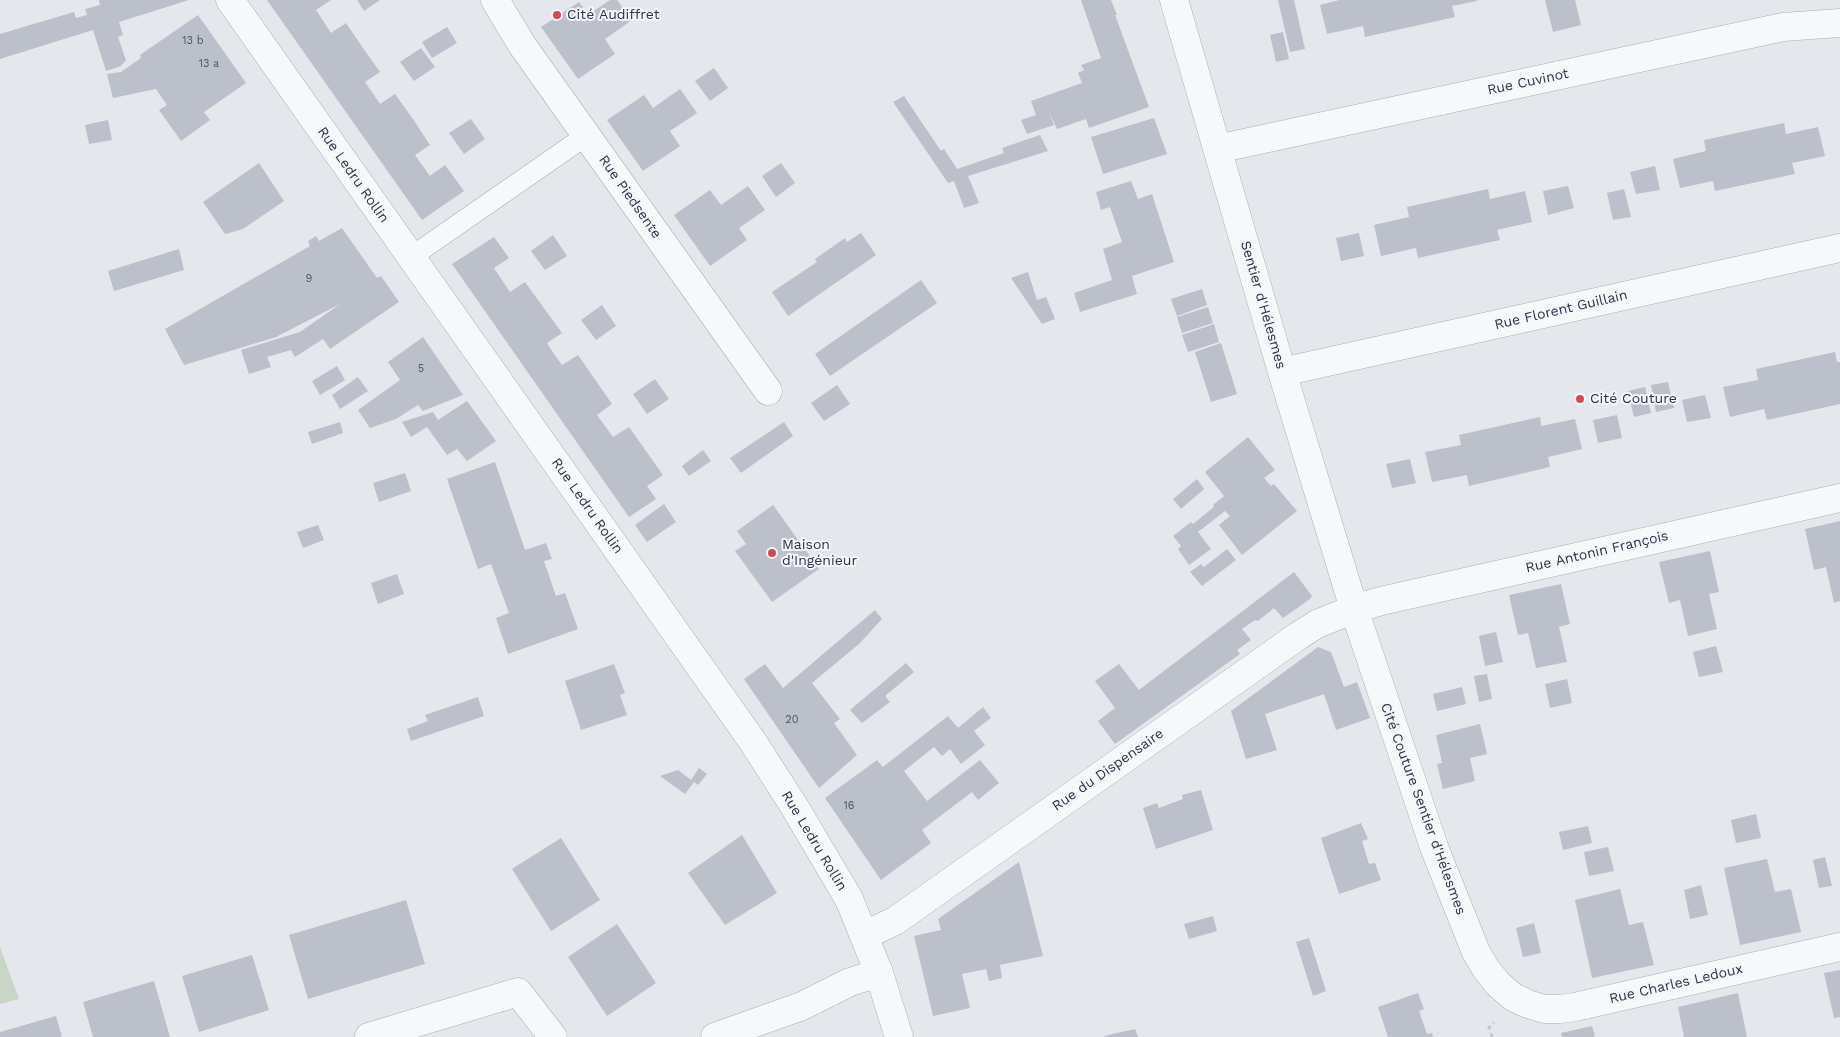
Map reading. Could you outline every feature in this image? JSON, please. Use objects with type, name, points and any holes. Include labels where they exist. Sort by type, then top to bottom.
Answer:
[{"type":"street","name":"Rue Ledru Rollin","points":[[230,0],[753,742],[816,840],[849,900],[879,972],[898,1037]]},
{"type":"street","name":"Rue Piedsente","points":[[495,0],[522,45],[768,391]]},
{"type":"street","name":"Sentier d'Hélesmes","points":[[1174,0],[1282,372],[1354,609]]},
{"type":"street","name":"Rue Cuvinot","points":[[1217,149],[1783,27],[1840,23]]},
{"type":"street","name":"Rue Florent Guillain","points":[[1282,372],[1840,248]]},
{"type":"street","name":"Rue Antonin François","points":[[1354,609],[1381,601],[1840,498]]},
{"type":"street","name":"Rue du Dispensaire","points":[[865,935],[895,921],[1298,636],[1317,624],[1354,609]]},
{"type":"street","name":"Cité Couture Sentier d'Hélesmes","points":[[1354,609],[1426,825],[1476,952],[1498,984],[1513,997]]},
{"type":"street","name":"Rue Charles Ledoux","points":[[1513,997],[1528,1004],[1544,1008],[1575,1007],[1840,947]]},
{"type":"street","points":[[715,1037],[802,1006],[850,982],[879,972]]},
{"type":"street","points":[[369,1037],[518,992],[553,1037]]},
{"type":"lane","points":[[411,258],[587,135]]},
{"type":"green space","points":[[0,947],[19,999],[0,1004]]},
{"type":"building","points":[[99,0],[189,0],[119,22],[123,35],[118,37],[126,60],[121,66],[106,71],[93,30],[0,59],[0,34],[74,12],[76,18],[87,15],[85,9],[100,5]]},
{"type":"building","points":[[267,0],[331,0],[316,10],[331,33],[346,23],[380,72],[365,82],[380,104],[395,94],[430,145],[415,155],[430,176],[445,165],[464,191],[422,220]]},
{"type":"building","points":[[357,0],[380,0],[364,11]]},
{"type":"building","points":[[610,0],[617,0],[632,20],[605,39],[615,54],[578,79],[541,27],[579,2],[588,15]]},
{"type":"building","points":[[1081,0],[1111,0],[1149,107],[1089,128],[1086,119],[1057,129],[1048,110],[1054,125],[1027,134],[1021,120],[1036,115],[1031,101],[1082,83],[1078,73],[1084,70],[1081,65],[1101,58]]},
{"type":"building","points":[[1278,0],[1294,0],[1305,49],[1290,52]]},
{"type":"building","points":[[1339,0],[1477,1],[1452,6],[1455,17],[1365,37],[1363,26],[1327,34],[1320,5]]},
{"type":"building","points":[[1545,0],[1575,0],[1581,25],[1553,32]]},
{"type":"building","points":[[198,15],[246,83],[204,112],[210,120],[181,141],[159,110],[167,105],[156,89],[113,98],[107,74],[121,72],[141,58],[140,55]]},
{"type":"building","points":[[447,27],[457,43],[432,58],[422,42]]},
{"type":"building","points":[[1283,32],[1289,59],[1276,62],[1270,35]]},
{"type":"building","points":[[421,48],[435,67],[414,81],[400,62]]},
{"type":"building","points":[[714,68],[728,88],[710,101],[695,81]]},
{"type":"building","points":[[680,89],[697,113],[670,131],[680,146],[643,171],[607,120],[644,95],[653,108]]},
{"type":"building","points":[[904,96],[941,151],[944,149],[957,169],[1004,153],[1002,148],[1040,135],[1048,151],[968,176],[979,203],[964,208],[954,181],[948,183],[893,102]]},
{"type":"building","points":[[1154,118],[1167,154],[1103,174],[1091,137]]},
{"type":"building","points":[[471,119],[485,139],[464,154],[449,133]]},
{"type":"building","points":[[108,120],[112,140],[89,144],[85,125]]},
{"type":"building","points":[[1784,123],[1786,134],[1818,127],[1825,156],[1792,163],[1795,174],[1715,191],[1713,181],[1680,188],[1673,159],[1706,151],[1704,140]]},
{"type":"building","points":[[259,163],[284,201],[243,229],[225,234],[203,202]]},
{"type":"building","points":[[781,163],[795,183],[776,197],[762,176]]},
{"type":"building","points":[[1655,166],[1660,190],[1636,194],[1630,172]]},
{"type":"building","points":[[1131,181],[1138,199],[1152,194],[1174,262],[1132,276],[1137,294],[1080,312],[1074,293],[1112,280],[1103,249],[1122,242],[1110,207],[1101,210],[1096,192]]},
{"type":"building","points":[[748,186],[765,210],[739,228],[747,240],[710,266],[674,215],[710,190],[721,205]]},
{"type":"building","points":[[1568,186],[1574,208],[1548,215],[1543,191]]},
{"type":"building","points":[[1488,189],[1490,199],[1525,191],[1532,222],[1497,230],[1500,240],[1418,258],[1416,248],[1381,256],[1374,225],[1409,217],[1407,207]]},
{"type":"building","points":[[1624,189],[1631,217],[1613,220],[1607,193]]},
{"type":"building","points":[[342,228],[377,278],[381,276],[399,302],[330,349],[323,339],[295,357],[291,350],[267,357],[271,367],[249,374],[241,350],[300,332],[340,304],[276,337],[184,365],[165,329],[310,246],[308,241],[316,236],[319,241]]},
{"type":"building","points":[[861,233],[876,255],[788,316],[772,292],[817,262],[815,259],[845,238],[847,242]]},
{"type":"building","points":[[1359,233],[1364,256],[1341,261],[1336,238]]},
{"type":"building","points":[[553,235],[567,256],[545,270],[531,251]]},
{"type":"building","points":[[494,237],[509,258],[494,268],[510,292],[525,282],[562,333],[547,343],[554,354],[562,365],[578,355],[612,404],[597,415],[613,437],[629,427],[663,475],[647,486],[656,499],[629,517],[452,264]]},
{"type":"building","points":[[179,249],[184,270],[114,291],[108,271]]},
{"type":"building","points":[[1028,272],[1037,300],[1046,297],[1055,319],[1042,324],[1011,278]]},
{"type":"building","points":[[921,280],[937,303],[830,376],[815,354]]},
{"type":"building","points":[[1202,289],[1207,305],[1177,316],[1171,299]]},
{"type":"building","points":[[602,305],[616,326],[596,340],[581,320]]},
{"type":"building","points":[[1208,307],[1213,323],[1182,333],[1177,317]]},
{"type":"building","points":[[1214,324],[1219,342],[1188,352],[1182,335]]},
{"type":"building","points":[[423,337],[463,395],[423,411],[418,405],[396,419],[370,428],[358,410],[400,380],[388,362]]},
{"type":"building","points":[[1221,343],[1237,394],[1211,402],[1195,352]]},
{"type":"building","points":[[1835,352],[1837,362],[1840,362],[1840,404],[1767,420],[1764,409],[1730,417],[1723,387],[1758,380],[1756,369]]},
{"type":"building","points":[[337,366],[345,380],[320,395],[312,381]]},
{"type":"building","points":[[358,377],[368,391],[340,409],[332,395]]},
{"type":"building","points":[[655,379],[669,399],[647,414],[633,394]]},
{"type":"building","points":[[1668,382],[1674,408],[1656,412],[1651,385]]},
{"type":"building","points":[[837,385],[850,404],[824,421],[811,403]]},
{"type":"building","points":[[1645,387],[1651,413],[1634,417],[1628,391]]},
{"type":"building","points":[[1705,395],[1711,418],[1687,422],[1682,400]]},
{"type":"building","points":[[467,401],[496,441],[467,461],[457,449],[447,455],[427,427],[411,437],[402,422],[433,412],[438,420]]},
{"type":"building","points":[[1617,415],[1622,438],[1598,443],[1593,420]]},
{"type":"building","points":[[1540,417],[1541,426],[1575,419],[1582,449],[1548,457],[1550,467],[1469,486],[1467,475],[1432,482],[1425,452],[1461,445],[1459,435]]},
{"type":"building","points":[[340,422],[343,433],[312,444],[308,432]]},
{"type":"building","points":[[784,422],[793,436],[741,473],[730,458]]},
{"type":"building","points":[[1248,437],[1275,470],[1264,478],[1271,486],[1274,484],[1297,511],[1242,555],[1219,525],[1230,516],[1225,511],[1198,532],[1211,549],[1189,565],[1178,549],[1181,546],[1173,536],[1191,522],[1193,524],[1224,496],[1205,472]]},
{"type":"building","points":[[703,450],[711,461],[689,476],[682,466]]},
{"type":"building","points":[[1410,459],[1416,483],[1392,488],[1386,464]]},
{"type":"building","points":[[495,462],[525,550],[546,543],[552,559],[544,561],[556,596],[565,593],[578,629],[508,654],[496,618],[509,613],[491,564],[478,569],[447,479]]},
{"type":"building","points":[[405,473],[411,491],[379,502],[373,483]]},
{"type":"building","points":[[1197,479],[1204,489],[1181,509],[1173,499]]},
{"type":"building","points":[[664,504],[676,522],[647,542],[635,525]]},
{"type":"building","name":"Maison d'Ingénieur","points":[[773,505],[819,569],[772,602],[735,551],[746,544],[737,531]]},
{"type":"building","points":[[1840,521],[1840,601],[1834,603],[1826,567],[1814,570],[1805,529]]},
{"type":"building","points":[[318,525],[324,540],[303,548],[297,532]]},
{"type":"building","points":[[1227,549],[1236,560],[1202,586],[1190,572],[1201,564],[1204,567]]},
{"type":"building","points":[[1710,551],[1719,592],[1709,594],[1717,629],[1688,636],[1680,600],[1669,603],[1659,562]]},
{"type":"building","points":[[1294,572],[1312,596],[1310,599],[1283,618],[1274,608],[1258,621],[1255,620],[1242,629],[1251,640],[1237,650],[1240,654],[1115,744],[1098,721],[1115,708],[1095,681],[1119,664],[1139,690]]},
{"type":"building","points":[[397,574],[404,594],[378,604],[371,583]]},
{"type":"building","points":[[1561,584],[1570,624],[1559,627],[1567,662],[1536,668],[1528,633],[1518,635],[1509,595]]},
{"type":"building","points":[[875,610],[882,619],[859,644],[812,683],[840,719],[834,723],[857,755],[819,788],[744,679],[765,664],[783,688]]},
{"type":"building","points":[[1496,632],[1503,662],[1485,666],[1479,636]]},
{"type":"building","points":[[1716,646],[1723,672],[1699,677],[1693,652]]},
{"type":"building","points":[[1318,647],[1331,652],[1344,687],[1357,682],[1370,718],[1336,730],[1324,694],[1265,714],[1277,750],[1246,759],[1231,711]]},
{"type":"building","points":[[906,663],[914,672],[885,696],[890,702],[862,723],[850,710]]},
{"type":"building","points":[[614,664],[625,693],[620,695],[627,715],[581,730],[565,681]]},
{"type":"building","points":[[1487,674],[1492,699],[1479,702],[1474,676]]},
{"type":"building","points":[[1567,679],[1572,703],[1550,708],[1545,684]]},
{"type":"building","points":[[1462,687],[1466,704],[1437,711],[1433,694]]},
{"type":"building","points":[[478,697],[484,716],[411,741],[407,729],[428,721],[425,715]]},
{"type":"building","points":[[983,707],[991,718],[974,731],[985,745],[961,764],[950,749],[942,756],[934,747],[904,771],[927,801],[980,760],[999,783],[978,800],[972,792],[922,830],[931,843],[881,880],[825,798],[877,760],[883,767],[948,716],[958,728]]},
{"type":"building","points":[[1480,724],[1487,754],[1470,758],[1475,781],[1443,789],[1437,764],[1442,763],[1436,735]]},
{"type":"building","points":[[699,768],[707,774],[698,785],[694,782],[685,794],[660,776],[678,770],[691,780]]},
{"type":"building","points":[[1201,790],[1213,830],[1156,849],[1143,808],[1157,803],[1159,808],[1183,799],[1182,795]]},
{"type":"building","points":[[1756,814],[1761,838],[1736,843],[1731,820]]},
{"type":"building","points":[[1361,823],[1368,839],[1362,841],[1369,864],[1375,863],[1381,880],[1339,894],[1321,838]]},
{"type":"building","points":[[1588,826],[1592,843],[1563,850],[1559,832]]},
{"type":"building","points":[[742,835],[777,893],[725,925],[688,873]]},
{"type":"building","points":[[561,838],[600,900],[551,931],[512,869]]},
{"type":"building","points":[[1608,847],[1614,871],[1589,876],[1584,852]]},
{"type":"building","points":[[1825,857],[1832,886],[1819,888],[1813,860]]},
{"type":"building","points":[[1767,859],[1775,892],[1791,889],[1801,932],[1740,945],[1724,868]]},
{"type":"building","points":[[1019,862],[1043,956],[1000,965],[1002,978],[989,981],[986,969],[962,974],[970,1008],[933,1016],[914,936],[941,930],[938,919]]},
{"type":"building","points":[[1701,885],[1708,915],[1690,919],[1684,890]]},
{"type":"building","points":[[1620,889],[1629,925],[1643,922],[1654,965],[1592,978],[1575,900]]},
{"type":"building","points":[[406,900],[425,964],[308,999],[289,935]]},
{"type":"building","points":[[1213,916],[1217,931],[1189,939],[1184,924]]},
{"type":"building","points":[[1534,923],[1541,953],[1523,957],[1516,928]]},
{"type":"building","points":[[617,924],[656,983],[607,1016],[568,957]]},
{"type":"building","points":[[1309,938],[1326,991],[1313,996],[1296,942]]},
{"type":"building","points":[[252,955],[269,1010],[199,1032],[182,976]]},
{"type":"building","points":[[1840,970],[1840,1017],[1834,1018],[1824,973]]},
{"type":"building","points":[[154,981],[170,1037],[93,1037],[83,1002]]},
{"type":"building","points":[[1418,993],[1424,1009],[1419,1011],[1427,1034],[1432,1033],[1433,1037],[1388,1037],[1378,1007]]},
{"type":"building","points":[[1738,993],[1747,1037],[1684,1037],[1678,1007]]},
{"type":"building","points":[[56,1016],[62,1037],[0,1037],[0,1032]]},
{"type":"building","points":[[1592,1026],[1595,1037],[1562,1037],[1561,1033]]},
{"type":"building","points":[[1135,1029],[1138,1037],[1104,1036]]},
{"type":"place","name":"Cité Audiffret","points":[[557,15]]},
{"type":"place","name":"Cité Couture","points":[[1580,399]]},
{"type":"place","name":"Maison d'Ingénieur","points":[[772,553]]}]
